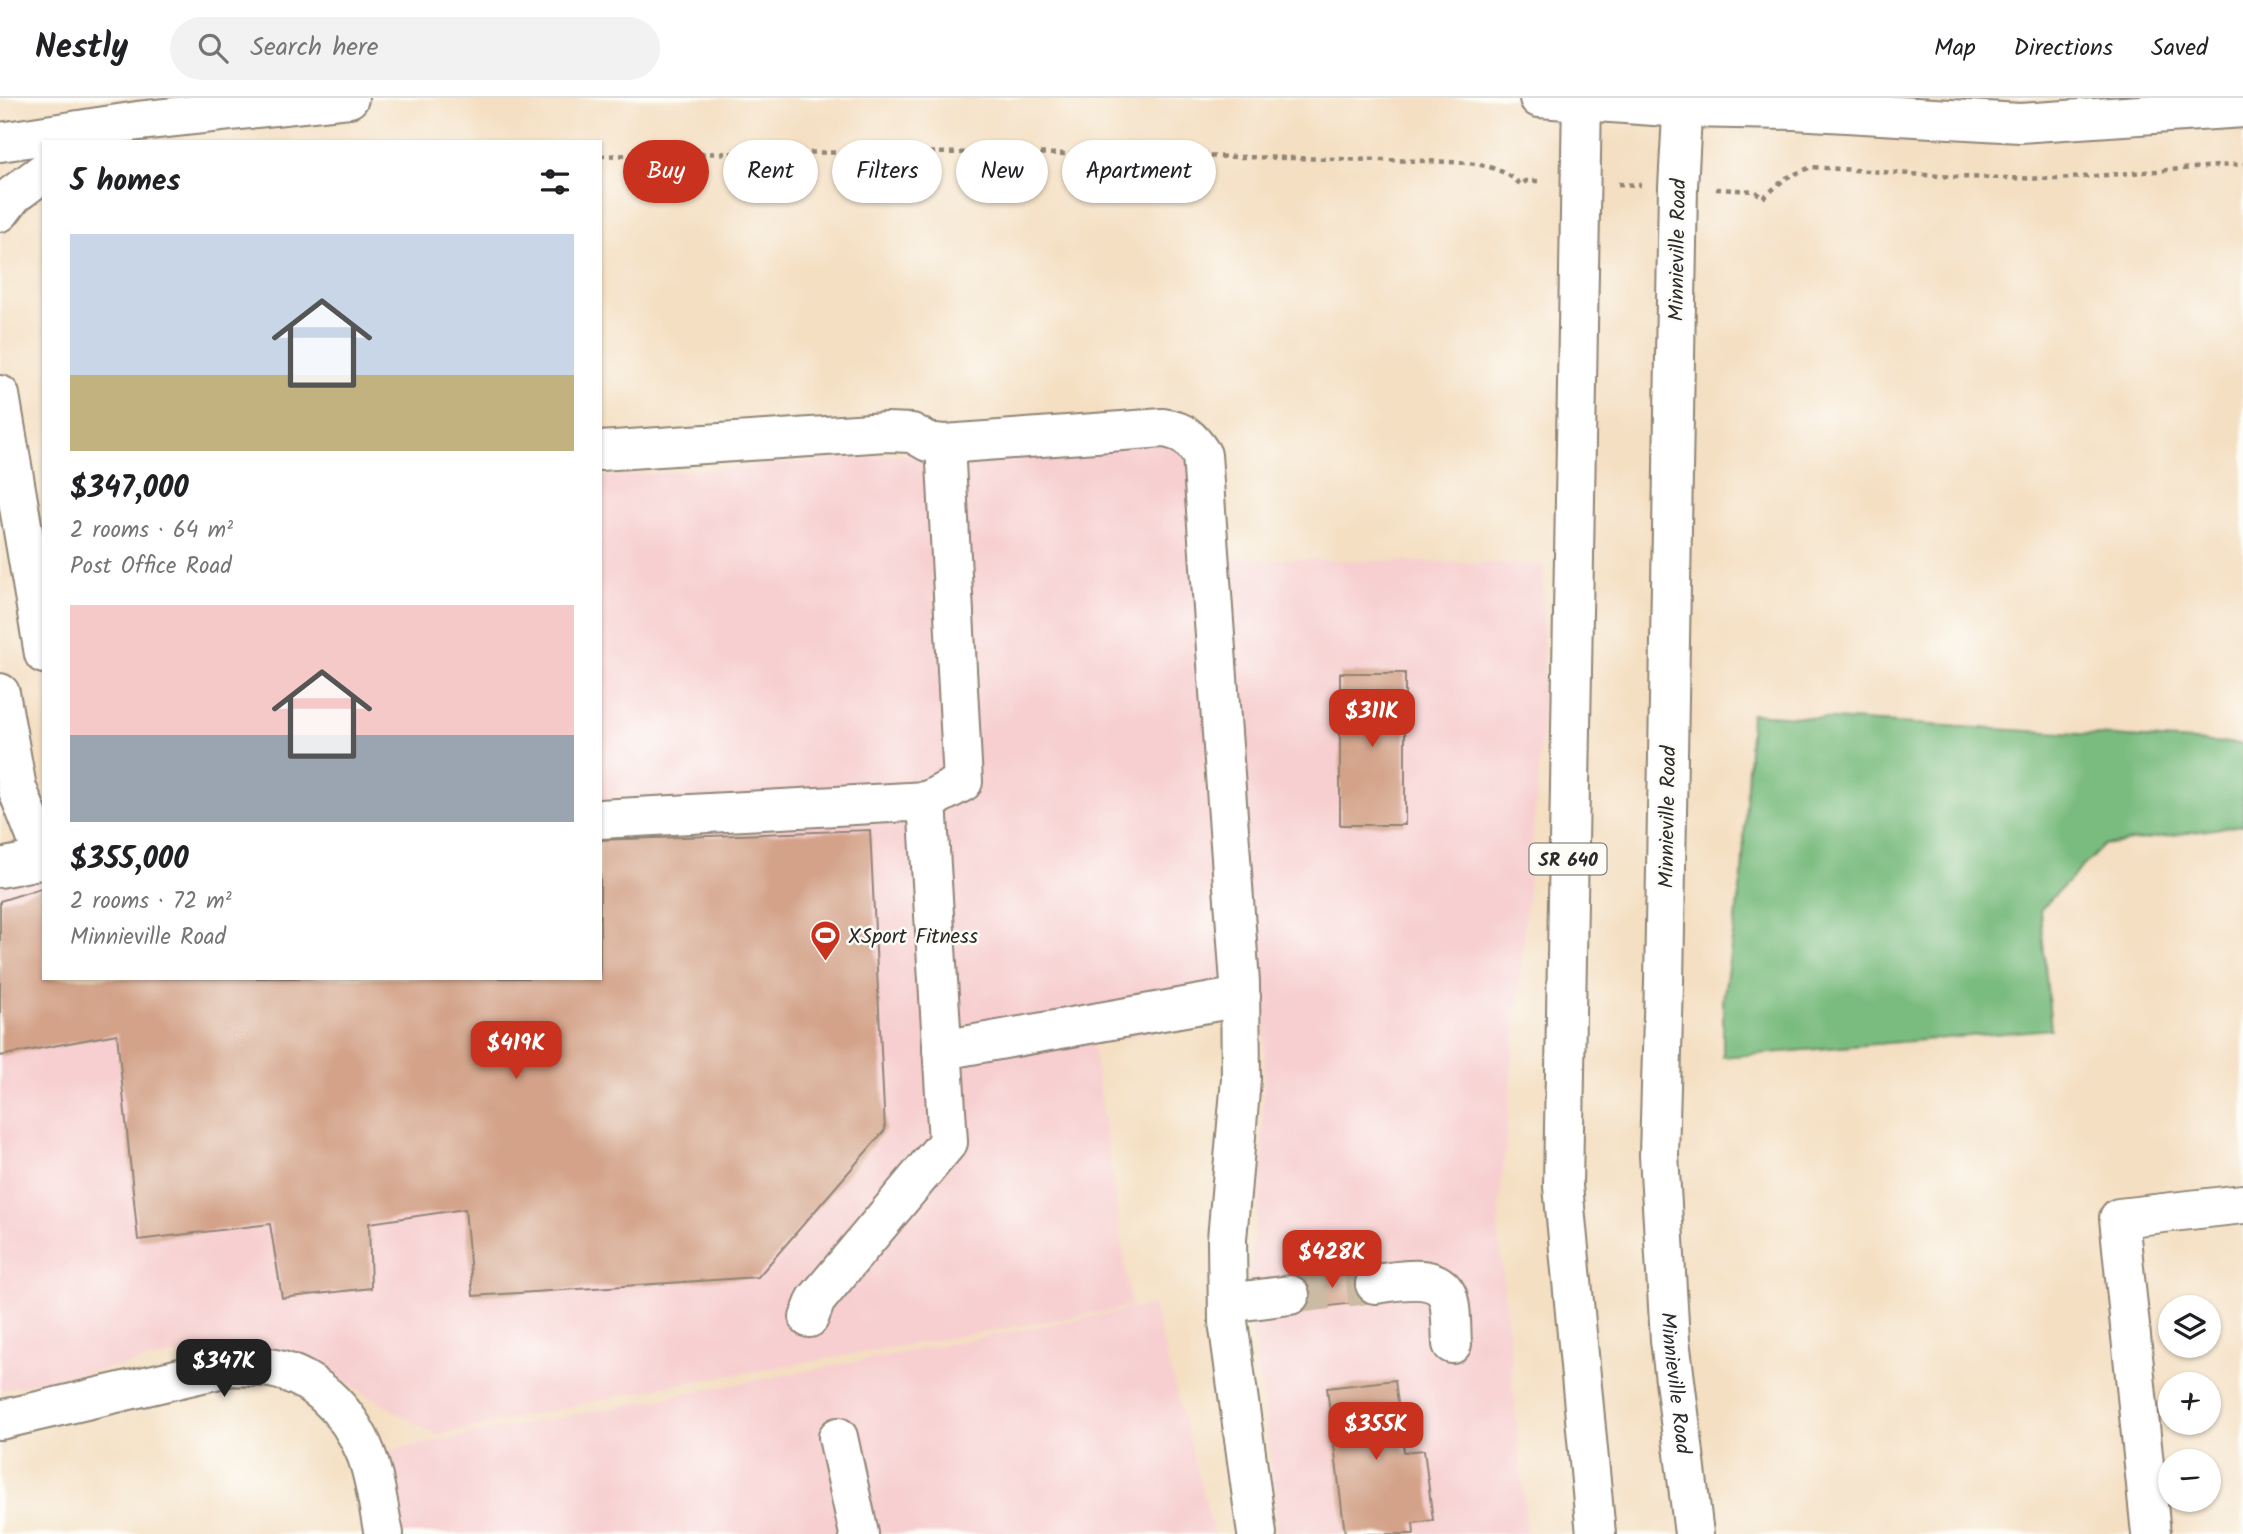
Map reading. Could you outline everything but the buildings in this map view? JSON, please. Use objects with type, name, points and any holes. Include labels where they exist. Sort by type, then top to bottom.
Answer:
[{"type":"main road","points":[[0,142],[138,121],[349,98]]},
{"type":"main road","points":[[1539,98],[1683,103],[2020,123],[2243,108]]},
{"type":"main road","name":"SR 640","points":[[1582,100],[1563,1186],[1597,1534]]},
{"type":"main road","name":"Minnieville Road","points":[[1683,103],[1678,200],[1659,1155],[1670,1340],[1694,1534]]},
{"type":"main road","points":[[102,140],[138,121]]},
{"type":"main road","points":[[0,212],[20,189],[42,173]]},
{"type":"main road","points":[[0,395],[30,496],[42,631]]},
{"type":"main road","points":[[602,451],[886,432],[912,433],[928,442],[944,444],[1163,428],[1175,430],[1192,439],[1202,456],[1241,997],[1241,1079],[1227,1239],[1228,1303],[1257,1534]]},
{"type":"main road","points":[[602,819],[927,801],[963,782],[944,444]]},
{"type":"main road","points":[[0,693],[17,788],[42,853]]},
{"type":"main road","points":[[809,1318],[816,1300],[948,1142],[927,801]]},
{"type":"main road","points":[[0,868],[42,858]]},
{"type":"main road","points":[[942,1050],[1241,997]]},
{"type":"main road","points":[[2151,1534],[2119,1218],[2243,1205]]},
{"type":"main road","points":[[1375,1284],[1417,1280],[1441,1288],[1447,1294],[1449,1303],[1452,1344]]},
{"type":"main road","points":[[1228,1303],[1290,1295]]},
{"type":"main road","points":[[0,1419],[232,1366],[266,1367],[287,1373],[326,1395],[349,1419],[367,1456],[384,1534]]},
{"type":"main road","points":[[838,1437],[859,1534]]},
{"type":"path","points":[[602,156],[800,151],[1058,153],[1427,161],[1482,164],[1504,171],[1521,185],[1526,181]]},
{"type":"path","points":[[1755,191],[1763,198],[1786,177],[1811,167],[1954,177],[2058,179],[2243,164]]},
{"type":"shaded area","points":[[1191,433],[1228,558],[1543,564],[1543,721],[1498,1225],[1527,1534],[1277,1534],[1269,1445],[1247,1291],[1261,1185],[1265,1010],[1093,1044],[1131,1307],[661,1387],[436,1436],[308,1359],[180,1354],[0,1390],[0,863],[42,844],[42,980],[602,980],[602,477]]},
{"type":"shaded area","points":[[1153,1305],[1214,1534],[400,1534],[379,1452]]},
{"type":"green space","points":[[1751,714],[2243,744],[2243,825],[2104,845],[2040,910],[2051,1029],[1723,1057],[1723,1000],[1742,876]]},
{"type":"tunnel","points":[[1290,1295],[1375,1284]]},
{"type":"place","name":"XSport Fitness","points":[[825,963]]}]
